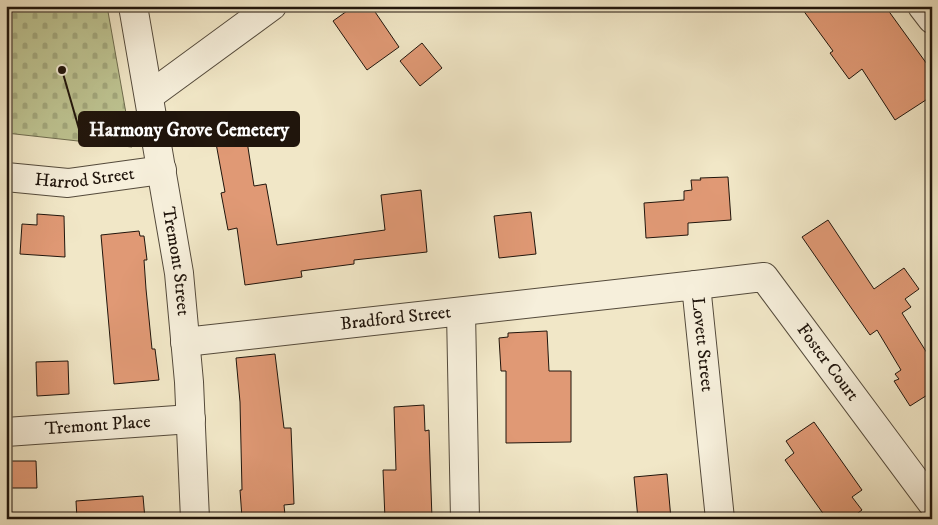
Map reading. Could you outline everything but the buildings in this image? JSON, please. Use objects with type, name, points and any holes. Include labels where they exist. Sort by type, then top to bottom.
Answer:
[{"type":"street","name":"Tremont Street","points":[[133,6],[179,272],[191,419],[195,519]]},
{"type":"street","points":[[149,96],[272,6]]},
{"type":"street","points":[[922,6],[932,20]]},
{"type":"street","name":"Harrod Street","points":[[6,177],[68,183],[162,170]]},
{"type":"street","name":"Foster Court","points":[[696,285],[764,277],[932,503]]},
{"type":"street","name":"Lovett Street","points":[[461,312],[696,285],[720,519]]},
{"type":"street","name":"Bradford Street","points":[[185,342],[461,312],[465,519]]},
{"type":"street","name":"Tremont Place","points":[[6,432],[191,419]]},
{"type":"green space","points":[[6,6],[107,6],[132,147],[6,133]]},
{"type":"place","name":"Harmony Grove Cemetery","points":[[62,70]]}]
